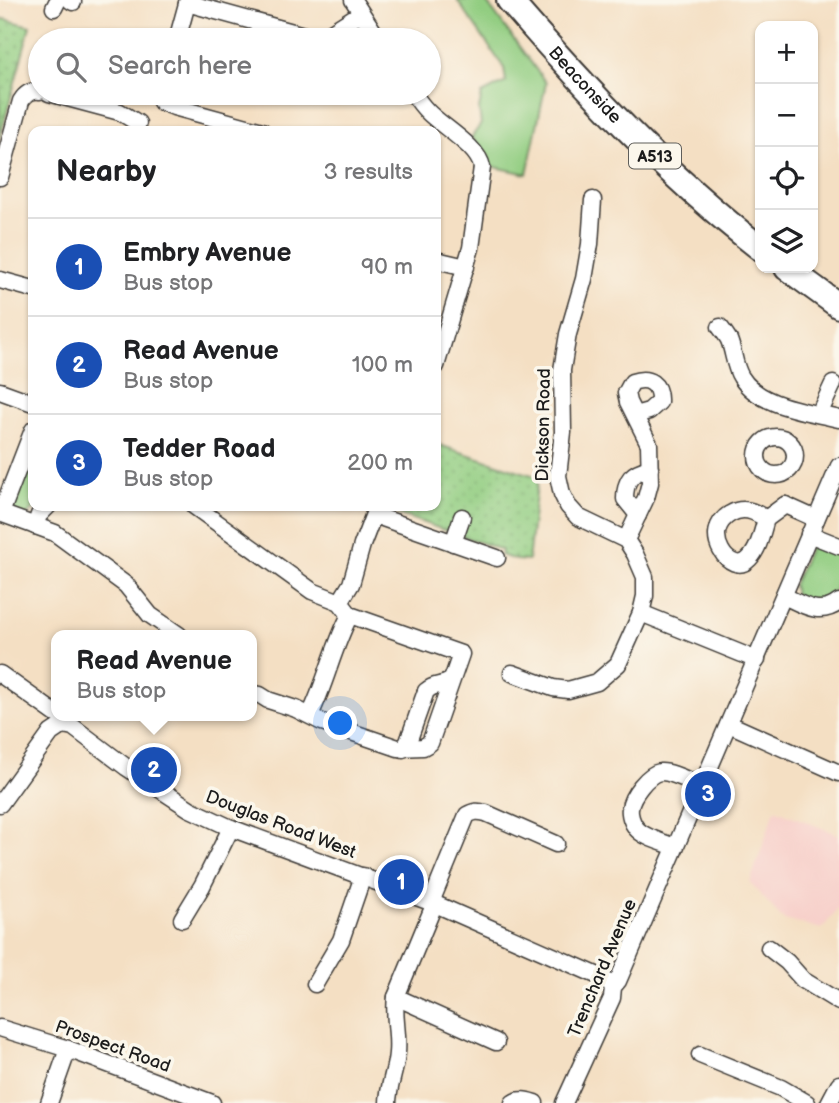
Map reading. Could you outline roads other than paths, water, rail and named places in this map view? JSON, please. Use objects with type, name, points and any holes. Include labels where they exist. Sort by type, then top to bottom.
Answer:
[{"type":"highway","name":"Beaconside","points":[[509,0],[665,166],[755,244]]},
{"type":"highway","points":[[794,273],[839,306]]},
{"type":"street","points":[[180,28],[188,1],[280,28]]},
{"type":"street","points":[[334,28],[357,6],[371,28]]},
{"type":"street","points":[[0,177],[21,101],[28,93]]},
{"type":"street","points":[[94,105],[120,112],[134,126]]},
{"type":"street","points":[[136,126],[158,105]]},
{"type":"street","points":[[172,105],[244,126]]},
{"type":"street","points":[[422,105],[438,126]]},
{"type":"street","points":[[441,131],[474,152],[481,160],[482,167],[471,248],[441,350]]},
{"type":"street","name":"Dickson Road","points":[[593,200],[584,279],[568,334],[562,370],[563,432],[558,477],[568,506],[578,517],[626,540]]},
{"type":"street","points":[[441,261],[466,267]]},
{"type":"street","points":[[0,280],[28,288]]},
{"type":"street","points":[[730,334],[740,376],[753,390],[791,409],[839,419]]},
{"type":"street","points":[[819,414],[833,384]]},
{"type":"street","points":[[0,391],[28,401]]},
{"type":"street","points":[[512,673],[553,688],[568,690],[597,682],[618,664],[641,614],[645,596],[645,578],[626,540],[650,483],[649,444],[635,415]]},
{"type":"street","points":[[28,443],[0,513],[55,533],[126,585],[132,606],[171,630]]},
{"type":"street","name":"Trenchard Avenue","points":[[564,1103],[612,998],[613,987],[618,981],[839,466]]},
{"type":"street","points":[[781,474],[785,505],[839,546]]},
{"type":"street","points":[[766,519],[785,505]]},
{"type":"street","points":[[35,526],[43,511]]},
{"type":"street","points":[[201,511],[312,591],[345,608],[461,654],[450,681],[444,685],[432,685],[426,691],[403,749],[322,722],[268,700],[257,692]]},
{"type":"street","points":[[310,715],[330,662],[362,545],[376,511]]},
{"type":"street","points":[[378,511],[453,543],[497,558]]},
{"type":"street","points":[[453,543],[462,517]]},
{"type":"street","points":[[784,596],[819,610],[831,608],[839,602]]},
{"type":"street","points":[[641,614],[757,660]]},
{"type":"street","name":"Douglas Road West","points":[[0,674],[51,712]]},
{"type":"street","points":[[0,804],[57,721]]},
{"type":"street","name":"Douglas Road West","points":[[64,721],[126,767],[190,809],[231,828],[433,903],[603,978],[613,987]]},
{"type":"street","points":[[729,724],[839,773]]},
{"type":"street","points":[[675,847],[637,830],[629,810],[631,802],[643,783],[660,772],[702,786]]},
{"type":"street","points":[[388,1103],[397,1058],[394,1010],[396,997],[467,816],[472,812],[486,813],[556,844]]},
{"type":"street","points":[[182,919],[231,828]]},
{"type":"street","points":[[315,984],[341,940],[363,876]]},
{"type":"street","points":[[769,947],[803,980],[839,1002]]},
{"type":"street","points":[[396,997],[496,1042]]},
{"type":"street","name":"Prospect Road","points":[[0,1028],[68,1049],[212,1103]]},
{"type":"street","points":[[49,1103],[68,1049]]},
{"type":"street","points":[[700,1055],[781,1088],[807,1103]]},
{"type":"street","points":[[829,1103],[839,1084]]},
{"type":"street","points":[[513,1103],[526,1100],[535,1103]]},
{"type":"place","name":"Read Avenue","points":[[154,770]]},
{"type":"place","name":"Tedder Road","points":[[708,794]]},
{"type":"place","name":"Embry Avenue","points":[[401,882]]}]
